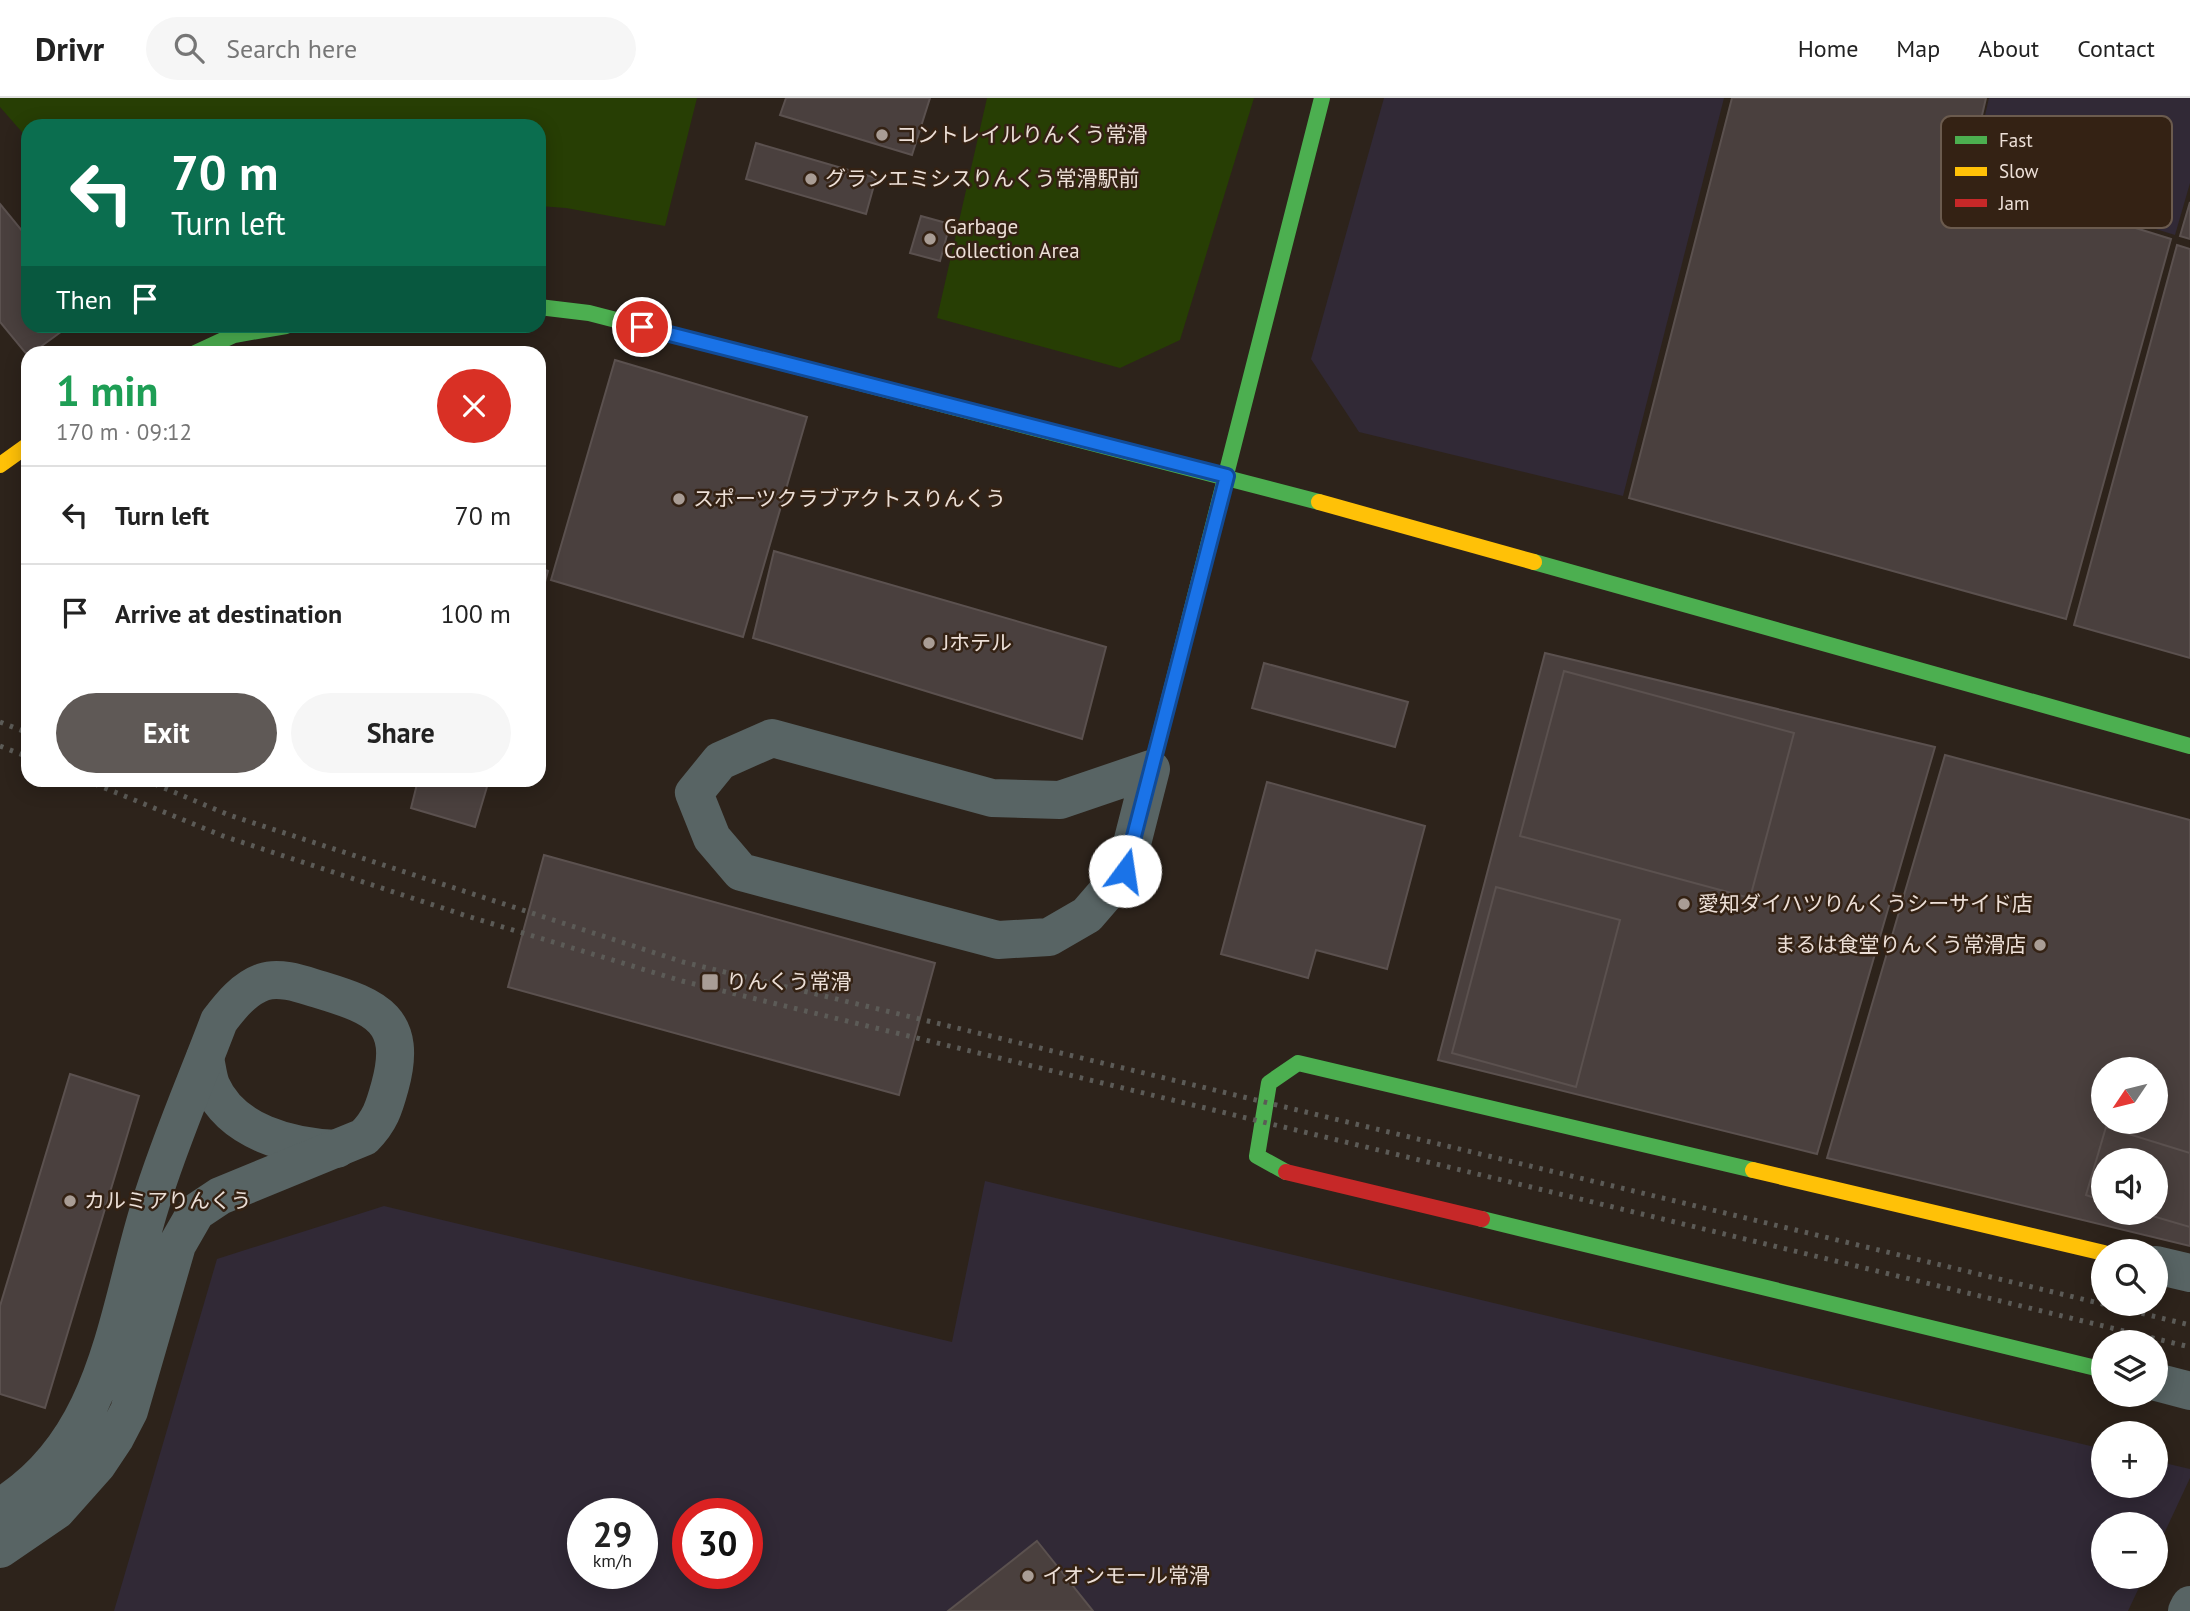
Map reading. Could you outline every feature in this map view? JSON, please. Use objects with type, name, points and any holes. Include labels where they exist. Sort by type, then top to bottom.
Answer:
[{"type":"street","points":[[1151,769],[1060,800],[992,798],[772,738],[720,761],[694,793],[712,838],[741,872],[998,940],[1049,937],[1087,915],[1125,871],[1227,476],[1322,98]]},
{"type":"street","points":[[546,308],[589,313],[1227,476],[2190,746]]},
{"type":"street","points":[[210,346],[246,333]]},
{"type":"street","points":[[0,465],[21,450]]},
{"type":"street","points":[[0,1507],[33,1483],[53,1462],[88,1414],[100,1386],[129,1292],[150,1205],[219,1021],[237,998],[264,982],[292,981],[365,1003],[382,1017],[394,1038],[397,1061],[380,1120],[364,1137],[220,1195],[196,1212],[177,1245],[129,1411],[115,1438],[97,1465],[57,1510],[0,1549]]},
{"type":"street","points":[[205,1058],[211,1085],[228,1110],[250,1129],[308,1147],[339,1149]]},
{"type":"street","points":[[2091,1250],[1298,1063],[1269,1083],[1257,1156],[1283,1171],[2091,1367]]},
{"type":"street","points":[[2168,1268],[2190,1273]]},
{"type":"street","points":[[2168,1385],[2190,1391]]},
{"type":"street","points":[[2187,1611],[2190,1605]]},
{"type":"shaded area","points":[[1384,98],[1724,98],[1623,496],[1359,432],[1311,359]]},
{"type":"shaded area","points":[[1989,98],[2190,98],[2190,183],[2175,235],[2152,228],[2172,228],[2172,116],[1985,116]]},
{"type":"shaded area","name":"イオンモール常滑","points":[[985,1181],[2091,1446],[2091,1498],[2168,1498],[2168,1464],[2190,1469],[2190,1478],[2168,1525],[2168,1512],[2091,1512],[2091,1589],[2138,1589],[2128,1611],[114,1611],[217,1259],[384,1206],[952,1342]]},
{"type":"green space","points":[[0,98],[697,98],[665,226],[546,207],[546,119],[21,119],[21,131],[0,107]]},
{"type":"green space","points":[[987,98],[1254,98],[1180,340],[1120,368],[937,318]]},
{"type":"building","name":"コントレイルりんくう常滑","points":[[786,98],[930,98],[912,155],[780,115]]},
{"type":"building","points":[[1732,98],[1986,98],[1982,116],[1941,116],[1941,228],[2136,228],[2171,239],[2066,619],[1629,498]]},
{"type":"building","name":"グランエミシスりんくう常滑駅前","points":[[756,143],[876,178],[866,214],[746,179]]},
{"type":"building","points":[[2190,202],[2190,239],[2180,236]]},
{"type":"building","points":[[0,204],[21,230],[21,333],[59,333],[42,346],[21,348],[0,322]]},
{"type":"building","name":"Garbage Collection Area","points":[[921,216],[950,224],[940,261],[910,253]]},
{"type":"building","points":[[2177,245],[2190,249],[2190,658],[2074,625]]},
{"type":"building","name":"スポーツクラブアクトスりんくう","points":[[615,360],[807,417],[743,637],[551,580]]},
{"type":"building","name":"Jホテル","points":[[774,551],[1106,647],[1082,739],[753,638]]},
{"type":"building","name":"愛知ダイハツりんくうシーサイド店","points":[[1545,653],[1935,747],[1817,1154],[1438,1060]]},
{"type":"building","points":[[1264,663],[1408,702],[1395,747],[1252,708]]},
{"type":"building","points":[[1564,671],[1794,733],[1750,898],[1520,836]]},
{"type":"building","name":"まるは食堂りんくう常滑店","points":[[1945,755],[2190,820],[2190,1246],[2103,1225],[2168,1225],[2168,1148],[2091,1148],[2091,1222],[1827,1158]]},
{"type":"building","points":[[1267,782],[1425,826],[1387,969],[1316,950],[1308,978],[1221,954]]},
{"type":"building","points":[[416,787],[487,787],[475,827],[411,808]]},
{"type":"building","points":[[544,855],[935,963],[899,1095],[508,987]]},
{"type":"building","points":[[1496,887],[1620,920],[1576,1087],[1452,1053]]},
{"type":"building","name":"カルミアりんくう","points":[[70,1074],[139,1096],[45,1408],[0,1394],[0,1306]]},
{"type":"building","points":[[2104,1134],[2129,1134],[2190,1153],[2190,1227],[2168,1221],[2168,1148],[2100,1148]]},
{"type":"building","points":[[2091,1178],[2091,1197],[2086,1195]]},
{"type":"building","name":"イオンモール常滑","points":[[1037,1541],[1093,1611],[948,1611]]},
{"type":"railway","points":[[0,722],[21,730]]},
{"type":"railway","points":[[0,746],[21,754]]},
{"type":"railway","points":[[102,787],[223,836],[470,917],[682,981],[2190,1347]]},
{"type":"railway","points":[[162,787],[229,815],[683,962],[2190,1325]]},
{"type":"traffic: fast","points":[[1151,769],[1322,98]]},
{"type":"traffic: fast","points":[[546,308],[589,313],[1319,502]]},
{"type":"traffic: fast","points":[[210,346],[234,335],[246,333]]},
{"type":"traffic: fast","points":[[1534,562],[2190,746]]},
{"type":"traffic: fast","points":[[1286,1172],[1257,1156],[1269,1083],[1298,1063],[1753,1170]]},
{"type":"traffic: fast","points":[[1482,1219],[2091,1367]]},
{"type":"traffic: slow","points":[[0,465],[21,450]]},
{"type":"traffic: slow","points":[[1319,502],[1534,562]]},
{"type":"traffic: slow","points":[[1753,1170],[2091,1250]]},
{"type":"traffic: jam","points":[[1286,1172],[1482,1219]]},
{"type":"place","name":"コントレイルりんくう常滑","points":[[882,135]]},
{"type":"place","name":"グランエミシスりんくう常滑駅前","points":[[811,179]]},
{"type":"place","name":"Garbage Collection Area","points":[[930,239]]},
{"type":"place","name":"スポーツクラブアクトスりんくう","points":[[679,499]]},
{"type":"place","name":"Jホテル","points":[[929,643]]},
{"type":"place","name":"愛知ダイハツりんくうシーサイド店","points":[[1684,904]]},
{"type":"place","name":"まるは食堂りんくう常滑店","points":[[2040,945]]},
{"type":"place","name":"りんくう常滑","points":[[710,982]]},
{"type":"place","name":"カルミアりんくう","points":[[70,1201]]},
{"type":"place","name":"イオンモール常滑","points":[[1028,1576]]},
{"type":"route","points":[[642,327],[1227,476],[1125,871]]}]
